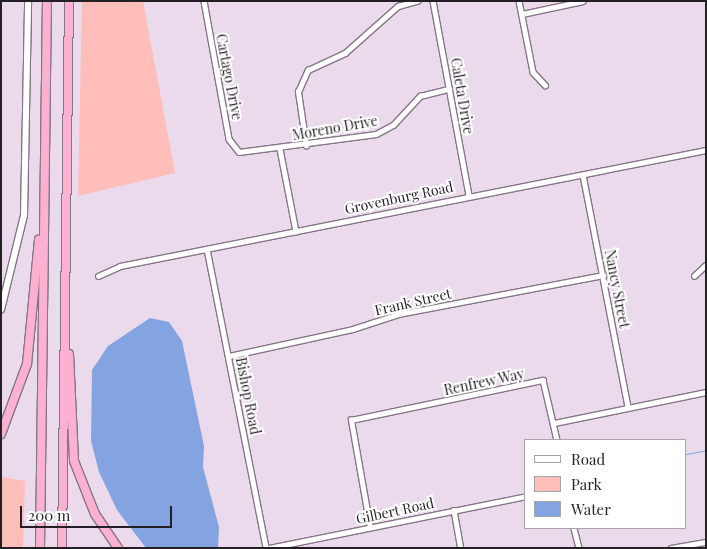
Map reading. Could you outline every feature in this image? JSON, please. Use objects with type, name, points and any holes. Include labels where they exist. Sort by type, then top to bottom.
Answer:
[{"type":"highway","points":[[40,548],[47,1]]},
{"type":"highway","points":[[62,548],[69,1]]},
{"type":"highway","points":[[1,434],[22,384],[31,343],[46,119]]},
{"type":"highway","points":[[64,324],[69,332],[74,461],[95,514],[118,548]]},
{"type":"street","points":[[1,310],[4,292],[10,284],[24,216],[28,1]]},
{"type":"street","name":"Cartago Drive","points":[[204,1],[229,139],[239,152]]},
{"type":"street","points":[[306,146],[298,92],[308,70],[345,53],[398,6],[417,1]]},
{"type":"street","name":"Caleta Drive","points":[[432,1],[469,196]]},
{"type":"street","points":[[519,1],[533,72],[545,85]]},
{"type":"street","points":[[522,14],[583,1]]},
{"type":"street","name":"Moreno Drive","points":[[239,152],[306,146],[383,132],[420,96],[450,89]]},
{"type":"street","points":[[280,149],[296,231]]},
{"type":"street","name":"Grovenburg Road","points":[[98,276],[120,266],[706,150]]},
{"type":"street","name":"Nancy Street","points":[[583,175],[628,407]]},
{"type":"street","name":"Bishop Road","points":[[207,249],[268,548]]},
{"type":"street","points":[[694,276],[706,265]]},
{"type":"street","name":"Frank Street","points":[[229,356],[353,329],[399,314],[603,274]]},
{"type":"street","points":[[1,280],[10,284]]},
{"type":"street","name":"Renfrew Way","points":[[370,528],[351,420],[543,380],[554,423]]},
{"type":"street","points":[[557,439],[554,423],[706,392]]},
{"type":"street","name":"Gilbert Road","points":[[268,548],[524,496]]},
{"type":"street","points":[[454,510],[461,548]]},
{"type":"street","points":[[574,529],[579,548]]},
{"type":"street","points":[[672,548],[706,542]]},
{"type":"green space","points":[[82,1],[143,1],[175,173],[78,196]]},
{"type":"green space","points":[[1,477],[25,481],[23,548],[1,548]]},
{"type":"water","points":[[150,318],[169,322],[182,341],[204,446],[203,467],[219,527],[218,548],[146,548],[117,510],[99,472],[91,441],[92,370],[108,346]]},
{"type":"waterway","points":[[687,454],[706,450]]}]
